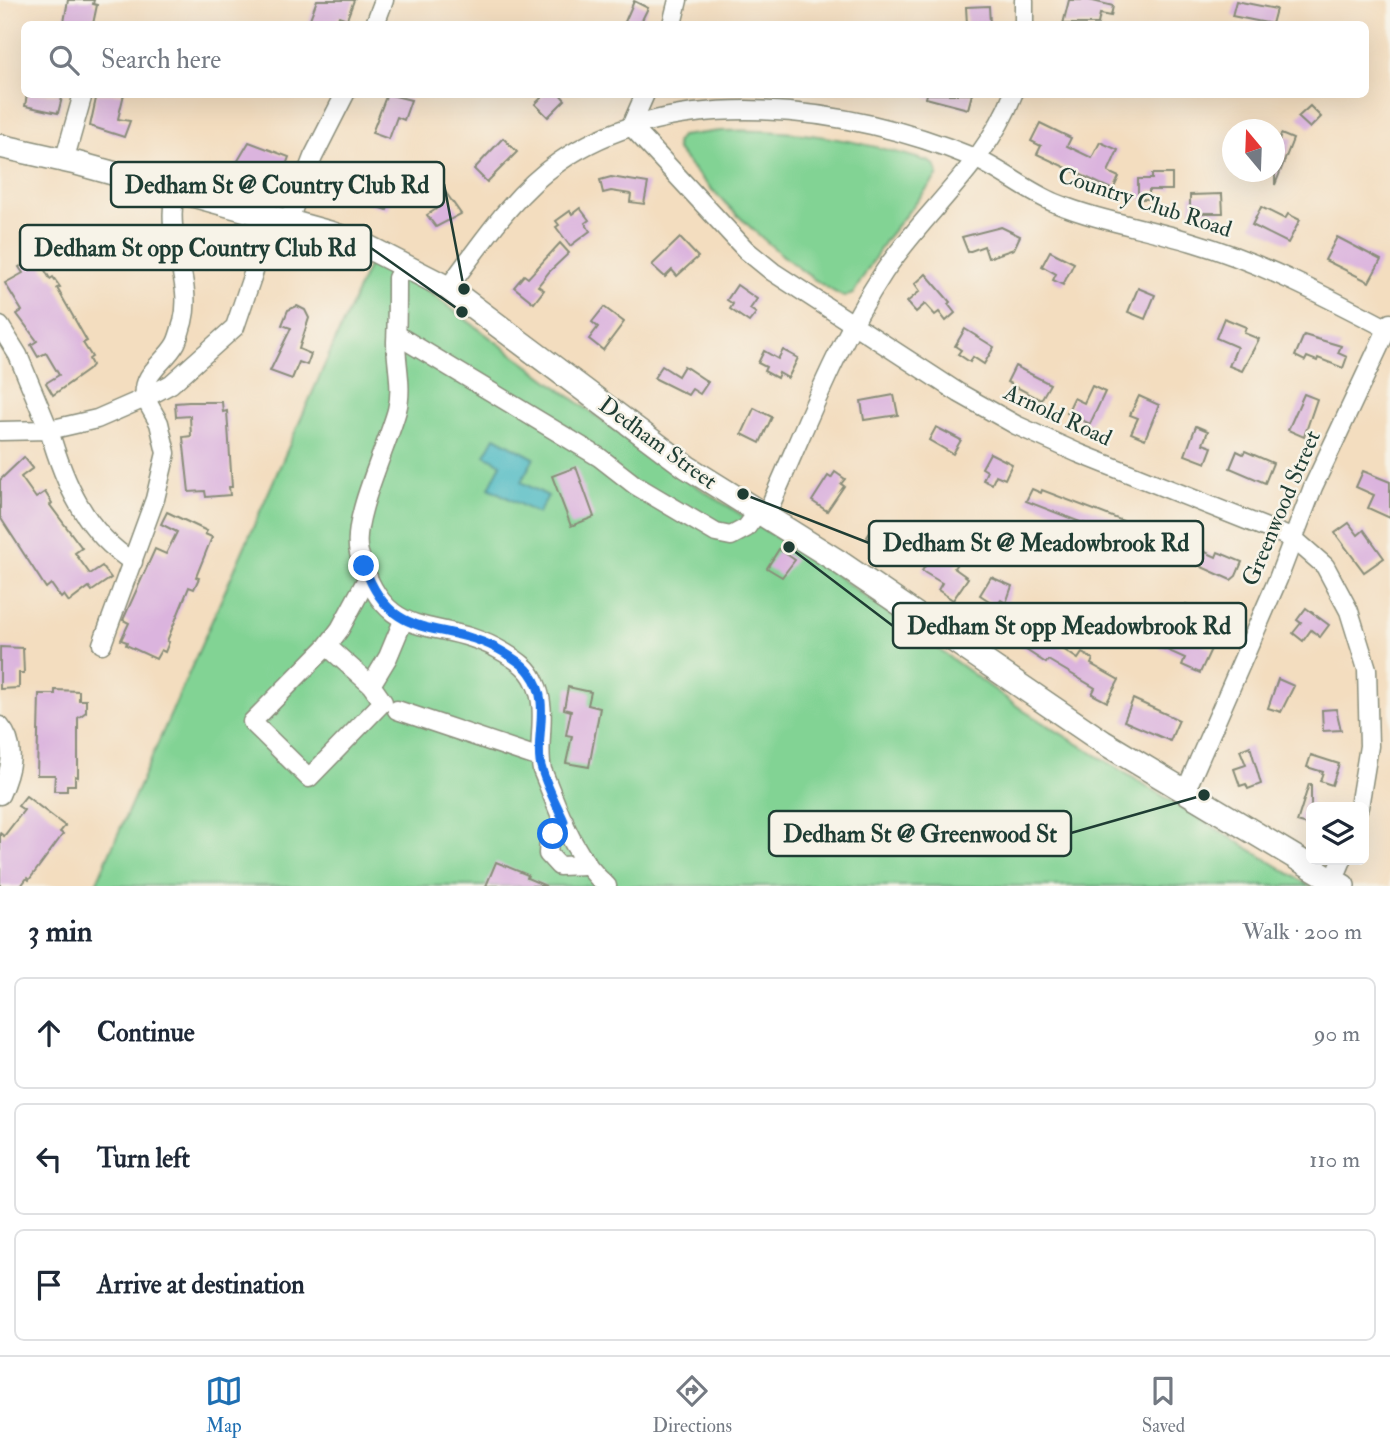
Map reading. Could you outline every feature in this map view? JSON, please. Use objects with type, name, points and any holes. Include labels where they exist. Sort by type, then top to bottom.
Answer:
[{"type":"main road","name":"Dedham Street","points":[[0,146],[64,160],[288,222],[362,244],[405,264],[448,288],[687,467],[839,562],[1103,742],[1340,876]]},
{"type":"street","points":[[376,21],[384,0]]},
{"type":"street","points":[[673,21],[678,0]]},
{"type":"street","points":[[1024,0],[1024,21]]},
{"type":"street","points":[[64,160],[82,98]]},
{"type":"street","points":[[0,431],[49,430],[97,419],[145,398],[171,384],[235,327],[255,268],[288,222],[318,148],[343,98]]},
{"type":"street","points":[[631,125],[643,98]]},
{"type":"street","points":[[397,335],[599,457],[635,485],[716,533],[731,536],[761,515],[831,364],[854,322],[905,242],[975,158],[1006,113],[1012,98]]},
{"type":"street","name":"Country Club Road","points":[[448,288],[522,194],[568,156],[589,143],[631,125],[711,112],[772,110],[845,118],[900,132],[975,158],[1054,202],[1135,228],[1192,242],[1259,265],[1389,327]]},
{"type":"street","name":"Arnold Road","points":[[631,125],[746,250],[804,293],[854,322],[959,393],[1016,425],[1078,453],[1294,540],[1325,566],[1340,589],[1360,638],[1370,700],[1369,746],[1360,802]]},
{"type":"street","points":[[102,644],[155,499],[166,453],[159,423],[145,398],[144,390],[149,376],[176,343],[184,319],[186,297],[174,248],[170,214],[175,192]]},
{"type":"street","points":[[405,264],[397,278],[398,407],[357,536],[358,551],[378,598],[403,621],[486,642],[520,662],[537,686],[543,712],[540,758],[564,821],[586,865],[607,886]]},
{"type":"street","points":[[0,326],[18,355],[49,430],[67,485],[100,535],[133,562]]},
{"type":"street","name":"Greenwood Street","points":[[1186,790],[1294,540],[1314,487],[1389,327]]},
{"type":"street","points":[[327,646],[371,685],[383,702],[309,778],[252,722],[327,646],[340,629],[368,577]]},
{"type":"street","points":[[371,685],[388,657],[403,621]]},
{"type":"street","points":[[397,710],[540,758]]},
{"type":"street","points":[[0,726],[11,742],[12,759],[0,795]]},
{"type":"street","points":[[564,821],[549,840],[548,854],[559,866],[586,865]]},
{"type":"green space","points":[[720,131],[774,131],[878,147],[930,162],[936,167],[938,175],[886,239],[853,294],[844,297],[801,270],[755,231],[677,150],[676,143],[681,136]]},
{"type":"green space","points":[[370,262],[418,284],[657,461],[833,573],[1024,711],[1310,886],[95,886]]},
{"type":"water","points":[[495,437],[534,458],[521,482],[548,496],[538,514],[489,488],[501,464],[485,455]]},
{"type":"building","points":[[68,0],[94,0],[93,4],[97,5],[94,21],[64,21]]},
{"type":"building","points":[[317,0],[354,0],[347,19],[339,16],[337,21],[309,21]]},
{"type":"building","points":[[1069,0],[1089,0],[1113,6],[1111,16],[1100,14],[1099,21],[1064,21]]},
{"type":"building","points":[[634,1],[648,8],[642,21],[625,21]]},
{"type":"building","points":[[1236,1],[1276,9],[1273,21],[1232,16]]},
{"type":"building","points":[[989,6],[990,21],[967,21],[966,7]]},
{"type":"building","points":[[26,98],[62,98],[58,113],[25,106]]},
{"type":"building","points":[[96,98],[123,98],[118,119],[130,121],[124,137],[90,126]]},
{"type":"building","points":[[385,98],[411,100],[404,120],[397,117],[389,139],[372,133]]},
{"type":"building","points":[[541,98],[565,100],[548,117],[535,104]]},
{"type":"building","points":[[926,98],[971,98],[968,109]]},
{"type":"building","points":[[1310,106],[1321,117],[1310,128],[1298,117]]},
{"type":"building","points":[[1040,123],[1071,138],[1067,146],[1092,158],[1100,142],[1118,150],[1108,172],[1119,177],[1113,190],[1037,154],[1041,146],[1031,141]]},
{"type":"building","points":[[1285,136],[1293,139],[1285,159]]},
{"type":"building","points":[[503,138],[517,152],[487,182],[474,169]]},
{"type":"building","points":[[249,142],[289,157],[282,176],[257,167],[255,172],[236,164]]},
{"type":"building","points":[[1152,174],[1172,174],[1172,190],[1149,190],[1149,199],[1138,199],[1138,179],[1152,179]]},
{"type":"building","points":[[350,175],[394,191],[387,210],[343,194]]},
{"type":"building","points":[[611,177],[648,183],[644,204],[630,202],[631,194],[611,191],[603,193],[600,180]]},
{"type":"building","points":[[444,190],[461,214],[436,227],[427,215],[441,206],[435,197]]},
{"type":"building","points":[[1222,194],[1223,213],[1190,213],[1190,195]]},
{"type":"building","points":[[1261,207],[1285,219],[1288,214],[1300,220],[1288,243],[1252,225]]},
{"type":"building","points":[[580,208],[589,220],[585,223],[590,231],[570,246],[556,227],[559,225],[556,221],[570,211],[572,214]]},
{"type":"building","points":[[1001,227],[1020,236],[1014,249],[988,258],[984,246],[968,252],[962,237]]},
{"type":"building","points":[[1337,237],[1381,260],[1369,282],[1325,260]]},
{"type":"building","points":[[680,238],[698,257],[677,276],[672,270],[665,277],[652,265]]},
{"type":"building","points":[[560,243],[569,253],[538,286],[544,290],[534,303],[514,287],[524,275],[528,278]]},
{"type":"building","points":[[1050,251],[1074,263],[1063,285],[1053,280],[1056,274],[1042,266]]},
{"type":"building","points":[[37,256],[50,279],[53,277],[60,287],[57,288],[87,341],[83,343],[92,357],[89,359],[92,365],[88,370],[53,395],[46,383],[59,375],[46,353],[38,357],[31,345],[37,341],[17,314],[22,311],[5,283],[23,273],[19,267]]},
{"type":"building","points":[[926,274],[950,302],[948,304],[955,313],[946,321],[939,312],[935,315],[925,304],[916,312],[907,302],[920,291],[915,284]]},
{"type":"building","points":[[737,285],[757,299],[750,309],[756,313],[749,322],[730,309],[733,304],[727,300]]},
{"type":"building","points":[[1138,288],[1155,295],[1145,319],[1128,312]]},
{"type":"building","points":[[297,306],[305,310],[309,318],[299,349],[311,354],[307,365],[299,362],[292,379],[270,371],[291,328],[282,325],[288,310]]},
{"type":"building","points":[[604,307],[624,322],[603,350],[589,339],[598,327],[592,322]]},
{"type":"building","points":[[1224,318],[1246,327],[1244,333],[1259,339],[1242,371],[1229,366],[1237,347],[1216,338]]},
{"type":"building","points":[[965,329],[994,347],[984,364],[973,357],[970,362],[958,354],[961,350],[955,346]]},
{"type":"building","points":[[1304,335],[1341,346],[1338,353],[1347,357],[1343,368],[1318,358],[1317,361],[1307,357],[1305,361],[1295,356]]},
{"type":"building","points":[[783,350],[798,358],[788,378],[779,373],[777,378],[764,371],[766,367],[758,363],[764,351],[778,359]]},
{"type":"building","points":[[662,366],[678,376],[684,366],[708,382],[700,394],[692,389],[688,395],[654,378]]},
{"type":"building","points":[[1015,366],[1050,384],[1041,400],[1007,382]]},
{"type":"building","points":[[1092,386],[1105,392],[1090,424],[1067,413],[1074,398],[1084,403]]},
{"type":"building","points":[[1304,394],[1317,399],[1304,437],[1288,430]]},
{"type":"building","points":[[894,395],[898,415],[864,420],[861,401]]},
{"type":"building","points":[[1139,396],[1159,405],[1145,439],[1131,433],[1138,418],[1130,415]]},
{"type":"building","points":[[222,402],[223,412],[227,411],[232,487],[229,487],[230,495],[206,497],[205,491],[189,492],[183,437],[191,436],[190,416],[176,417],[175,403]]},
{"type":"building","points":[[754,408],[772,417],[760,443],[742,434]]},
{"type":"building","points":[[1196,426],[1208,431],[1203,444],[1212,447],[1206,463],[1185,455]]},
{"type":"building","points":[[936,427],[961,440],[953,454],[929,440]]},
{"type":"building","points":[[1237,451],[1243,454],[1245,451],[1273,463],[1265,483],[1230,468]]},
{"type":"building","points":[[990,453],[1012,464],[1005,479],[996,475],[992,484],[983,480],[987,471],[982,468]]},
{"type":"building","points":[[24,457],[33,468],[21,477],[36,498],[45,492],[52,503],[50,505],[82,548],[75,553],[90,574],[102,566],[111,578],[92,591],[89,587],[69,602],[64,595],[61,598],[51,584],[46,588],[0,517],[0,480]]},
{"type":"building","points":[[576,467],[594,517],[571,526],[552,476]]},
{"type":"building","points":[[1363,471],[1390,482],[1390,518],[1368,508],[1374,495],[1356,487]]},
{"type":"building","points":[[835,472],[845,479],[841,484],[844,486],[827,511],[812,501],[828,476],[831,478]]},
{"type":"building","points":[[1032,489],[1041,493],[1042,490],[1123,521],[1116,536],[1026,501]]},
{"type":"building","points":[[167,512],[207,531],[205,534],[212,537],[194,589],[189,587],[165,652],[161,650],[156,659],[121,640],[129,623],[123,620],[155,549],[166,554],[177,532],[161,524]]},
{"type":"building","points":[[891,521],[908,532],[896,556],[867,537],[876,523],[886,529]]},
{"type":"building","points":[[1349,523],[1358,535],[1364,530],[1384,558],[1364,572],[1335,533]]},
{"type":"building","points":[[779,549],[795,560],[782,577],[767,568]]},
{"type":"building","points":[[1201,550],[1216,557],[1218,552],[1242,562],[1236,576],[1231,580],[1195,564]]},
{"type":"building","points":[[932,555],[943,562],[947,555],[958,562],[954,568],[968,578],[953,600],[938,590],[942,583],[922,571]]},
{"type":"building","points":[[991,577],[1012,586],[1006,603],[1001,600],[997,606],[980,595]]},
{"type":"building","points":[[1186,604],[1216,617],[1203,646],[1211,649],[1200,673],[1182,665],[1185,658],[1158,646],[1166,630],[1174,633]]},
{"type":"building","points":[[1306,608],[1329,625],[1320,637],[1311,630],[1303,641],[1293,633],[1301,623],[1297,620]]},
{"type":"building","points":[[1025,625],[1033,630],[1037,625],[1048,632],[1045,637],[1078,659],[1082,653],[1093,659],[1091,664],[1119,680],[1107,702],[1092,694],[1095,688],[1048,660],[1046,663],[1014,642]]},
{"type":"building","points":[[0,647],[23,648],[24,673],[19,673],[19,688],[0,689]]},
{"type":"building","points":[[1278,679],[1294,686],[1281,712],[1268,708]]},
{"type":"building","points":[[568,687],[591,692],[588,705],[600,708],[589,767],[566,763],[572,736],[566,735],[571,711],[564,709]]},
{"type":"building","points":[[55,690],[79,691],[79,700],[86,700],[86,712],[78,718],[78,777],[75,776],[75,785],[67,785],[67,791],[54,791],[55,775],[37,775],[39,694],[55,694]]},
{"type":"building","points":[[1133,699],[1179,720],[1170,741],[1124,721]]},
{"type":"building","points":[[1336,709],[1341,730],[1323,731],[1322,710]]},
{"type":"building","points":[[1250,746],[1261,784],[1248,789],[1246,784],[1240,786],[1234,769],[1246,765],[1240,750]]},
{"type":"building","points":[[1311,755],[1339,764],[1332,785],[1320,781],[1323,772],[1307,767]]},
{"type":"building","points":[[1311,784],[1311,802],[1306,802],[1306,825],[1297,822]]},
{"type":"building","points":[[26,796],[65,826],[60,832],[63,834],[29,880],[27,878],[21,886],[0,886],[0,833],[4,836],[24,810],[18,806]]},
{"type":"building","points":[[496,862],[528,875],[527,878],[546,886],[486,886]]},
{"type":"place","name":"Dedham St @ Country Club Rd","points":[[464,289]]},
{"type":"place","name":"Dedham St opp Country Club Rd","points":[[462,312]]},
{"type":"place","name":"Dedham St @ Meadowbrook Rd","points":[[743,494]]},
{"type":"place","name":"Dedham St opp Meadowbrook Rd","points":[[789,547]]},
{"type":"place","name":"Dedham St @ Greenwood St","points":[[1204,795]]},
{"type":"route","points":[[364,566],[373,592],[387,609],[403,621],[433,631],[471,636],[486,642],[520,662],[531,673],[543,712],[540,758],[542,770],[564,821],[553,834]]}]
